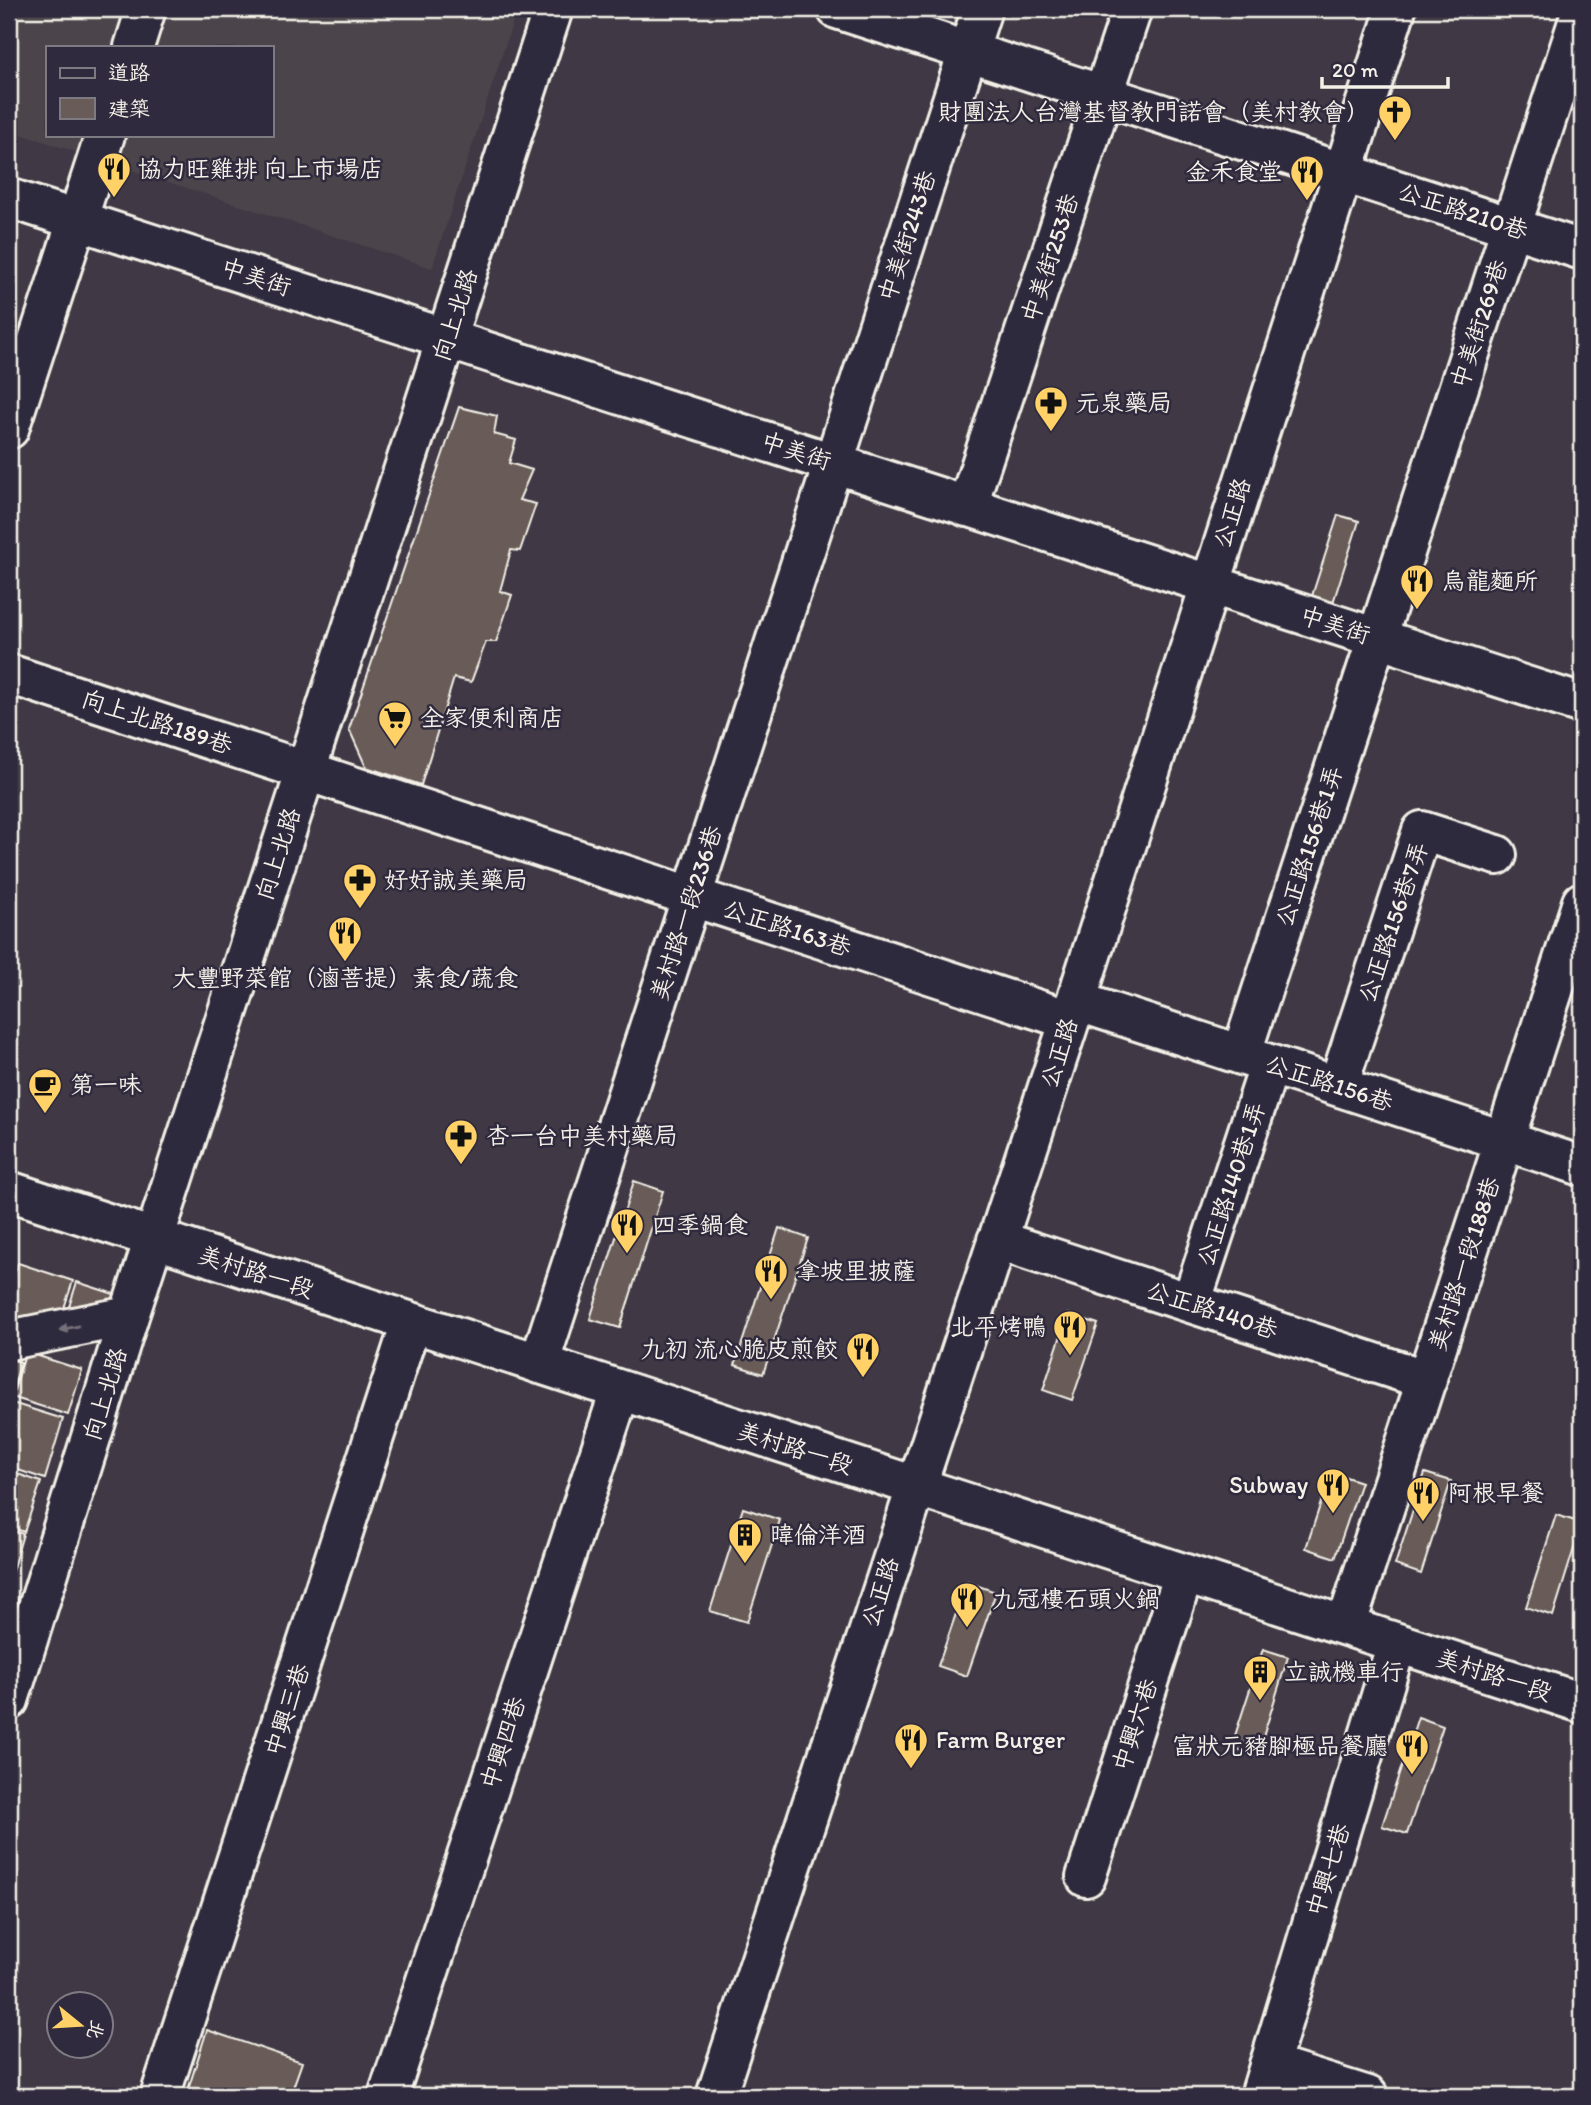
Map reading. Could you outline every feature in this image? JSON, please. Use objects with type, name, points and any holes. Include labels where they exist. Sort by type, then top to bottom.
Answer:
[{"type":"street","points":[[134,46],[146,9]]},
{"type":"street","name":"向上北路","points":[[9,1700],[129,1316],[553,9]]},
{"type":"street","name":"公正路210巷","points":[[837,9],[1582,250]]},
{"type":"street","name":"中美街243巷","points":[[833,463],[982,9]]},
{"type":"street","name":"中美街253巷","points":[[967,507],[1132,9]]},
{"type":"street","name":"公正路","points":[[716,2096],[1073,1010],[1396,9]]},
{"type":"street","name":"中美街269巷","points":[[1377,638],[1582,10]]},
{"type":"street","points":[[9,429],[105,136]]},
{"type":"street","name":"中美街","points":[[9,198],[1582,704]]},
{"type":"street","name":"美村路一段236巷","points":[[539,1364],[833,463]]},
{"type":"street","name":"公正路156巷1弄","points":[[1256,1059],[1377,638]]},
{"type":"street","name":"向上北路189巷","points":[[9,674],[305,771]]},
{"type":"street","name":"公正路163巷","points":[[305,771],[691,897],[1073,1010]]},
{"type":"street","name":"公正路156巷7弄","points":[[1338,1086],[1422,831],[1497,855]]},
{"type":"street","name":"美村路一段188巷","points":[[1346,1626],[1582,902]]},
{"type":"street","name":"公正路156巷","points":[[1073,1010],[1256,1059],[1582,1166]]},
{"type":"street","name":"公正路140巷1弄","points":[[1191,1303],[1256,1059]]},
{"type":"street","name":"美村路一段","points":[[9,1191],[1582,1703]]},
{"type":"street","name":"公正路140巷","points":[[997,1240],[1427,1380]]},
{"type":"street","points":[[9,1340],[129,1316]]},
{"type":"street","name":"中興三巷","points":[[160,2096],[411,1323]]},
{"type":"street","name":"中興四巷","points":[[388,2096],[620,1391]]},
{"type":"street","name":"中興六巷","points":[[1086,1877],[1184,1574]]},
{"type":"street","name":"中興七巷","points":[[1264,2081],[1397,1643]]},
{"type":"street","points":[[1264,2081],[1368,2096]]},
{"type":"shaded area","points":[[9,9],[517,9],[432,268],[9,130]]},
{"type":"building","points":[[459,407],[497,416],[494,434],[516,440],[509,463],[532,470],[519,500],[536,504],[520,551],[511,550],[500,591],[512,595],[496,642],[486,642],[471,682],[454,678],[421,785],[366,767],[349,729]]},
{"type":"building","points":[[1338,515],[1359,521],[1331,609],[1310,602]]},
{"type":"building","name":"四季鍋食","points":[[634,1181],[663,1191],[620,1328],[590,1319]]},
{"type":"building","name":"拿坡里披薩","points":[[779,1228],[808,1238],[763,1374],[735,1365]]},
{"type":"building","points":[[18,1263],[73,1281],[60,1320],[9,1325],[9,1291]]},
{"type":"building","points":[[77,1282],[117,1295],[114,1306],[66,1316]]},
{"type":"building","name":"北平烤鴨","points":[[1068,1314],[1098,1324],[1072,1400],[1043,1390]]},
{"type":"building","points":[[26,1352],[82,1370],[68,1415],[12,1397]]},
{"type":"building","points":[[9,1359],[21,1362],[10,1397],[9,1397]]},
{"type":"building","points":[[9,1402],[63,1419],[45,1479],[9,1467]]},
{"type":"building","points":[[9,1471],[41,1482],[24,1532],[9,1526]]},
{"type":"building","name":"Subway","points":[[1331,1472],[1361,1482],[1335,1558],[1306,1548]]},
{"type":"building","name":"阿根早餐","points":[[1425,1473],[1451,1481],[1421,1574],[1395,1565]]},
{"type":"building","name":"暐倫洋酒","points":[[743,1508],[780,1520],[747,1622],[710,1611]]},
{"type":"building","points":[[1556,1515],[1582,1523],[1553,1616],[1526,1607]]},
{"type":"building","points":[[9,1529],[23,1534],[9,1581]]},
{"type":"building","name":"九冠樓石頭火鍋","points":[[967,1582],[996,1592],[967,1676],[938,1666]]},
{"type":"building","name":"立誠機車行","points":[[1263,1649],[1288,1657],[1257,1756],[1231,1748]]},
{"type":"building","name":"富狀元豬腳極品餐廳","points":[[1418,1717],[1443,1726],[1407,1834],[1382,1826]]},
{"type":"building","points":[[207,2030],[302,2062],[290,2096],[186,2096]]},
{"type":"place","name":"財團法人台灣基督教門諾會（美村教會）","points":[[1395,142]]},
{"type":"place","name":"協力旺雞排 向上市場店","points":[[114,199]]},
{"type":"place","name":"金禾食堂","points":[[1307,202]]},
{"type":"place","name":"元泉藥局","points":[[1051,433]]},
{"type":"place","name":"烏龍麵所","points":[[1417,611]]},
{"type":"place","name":"全家便利商店","points":[[395,748]]},
{"type":"place","name":"好好誠美藥局","points":[[360,910]]},
{"type":"place","name":"大豐野菜館（滷菩提）素食/蔬食","points":[[345,963]]},
{"type":"place","name":"第一味","points":[[45,1115]]},
{"type":"place","name":"杏一台中美村藥局","points":[[461,1166]]},
{"type":"place","name":"四季鍋食","points":[[627,1255]]},
{"type":"place","name":"拿坡里披薩","points":[[771,1301]]},
{"type":"place","name":"北平烤鴨","points":[[1070,1357]]},
{"type":"place","name":"九初 流心脆皮煎餃","points":[[863,1379]]},
{"type":"place","name":"Subway","points":[[1333,1515]]},
{"type":"place","name":"阿根早餐","points":[[1423,1523]]},
{"type":"place","name":"暐倫洋酒","points":[[745,1565]]},
{"type":"place","name":"九冠樓石頭火鍋","points":[[967,1629]]},
{"type":"place","name":"立誠機車行","points":[[1260,1702]]},
{"type":"place","name":"Farm Burger","points":[[911,1770]]},
{"type":"place","name":"富狀元豬腳極品餐廳","points":[[1412,1776]]}]
